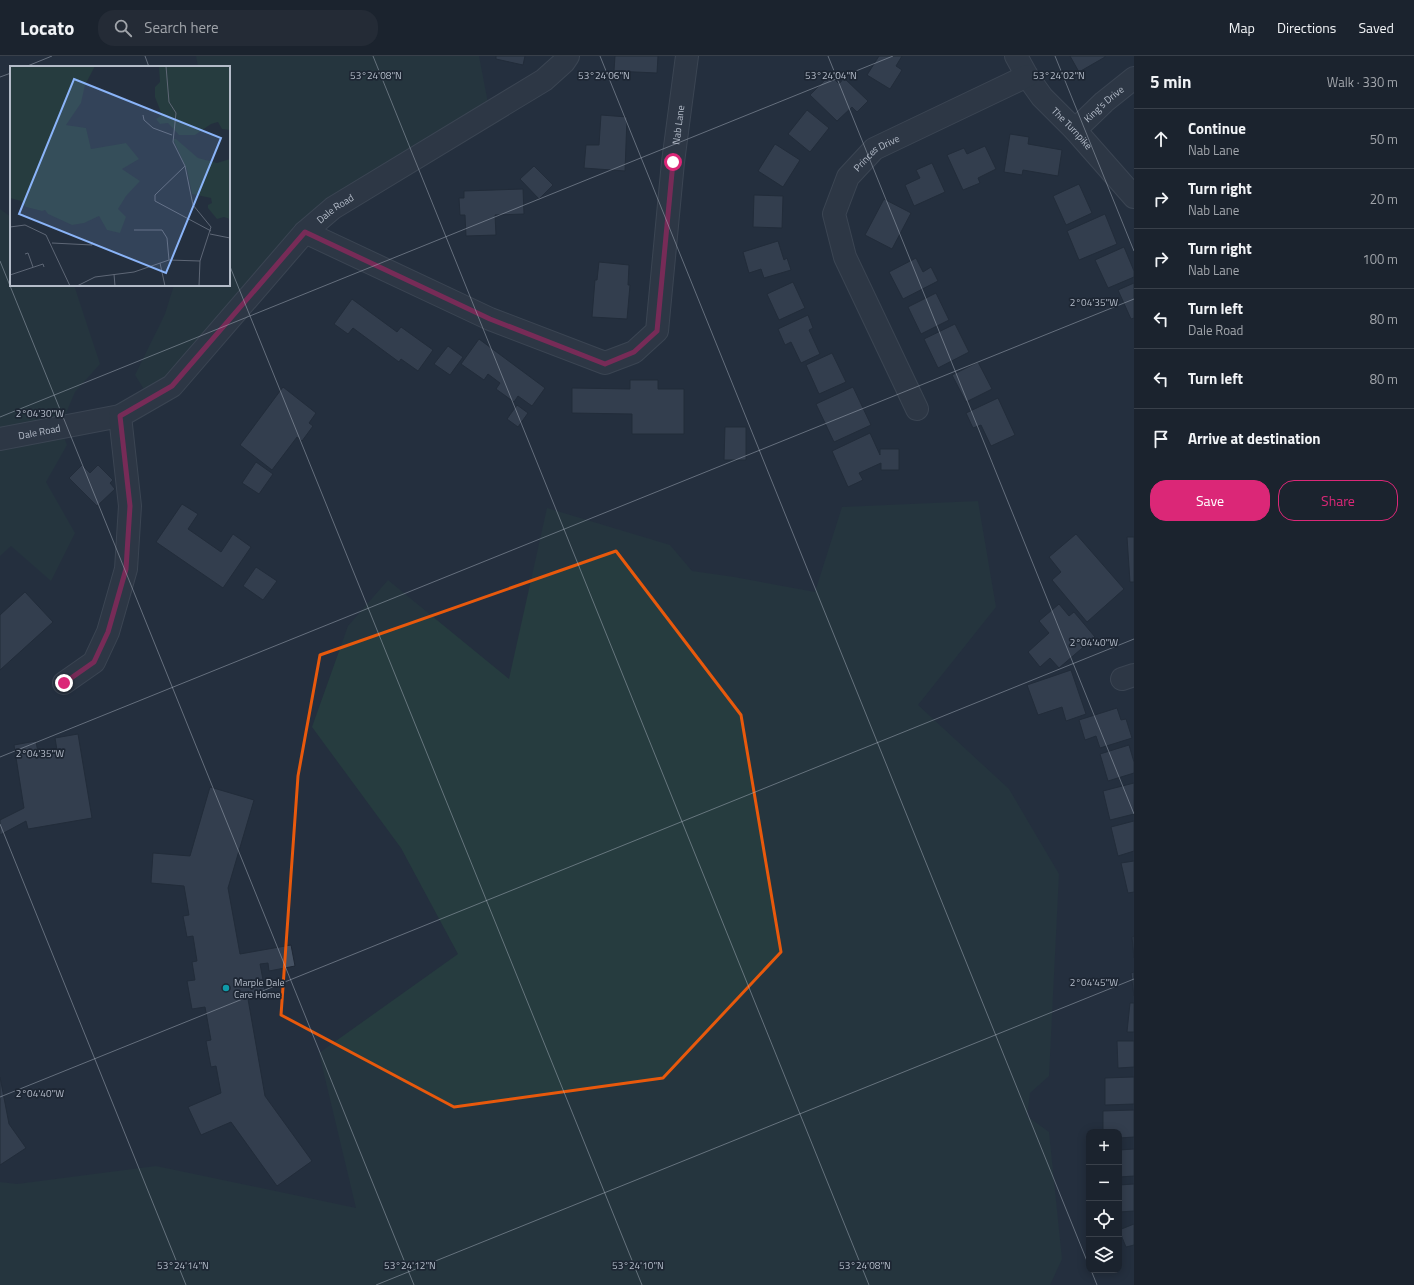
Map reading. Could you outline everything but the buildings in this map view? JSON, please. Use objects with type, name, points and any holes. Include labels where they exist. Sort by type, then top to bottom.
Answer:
[{"type":"street","name":"Dale Road","points":[[0,438],[120,416],[172,386],[305,232],[333,208],[544,80],[564,62],[568,56]]},
{"type":"street","name":"Nab Lane","points":[[305,232],[490,319],[605,364],[634,352],[657,331],[673,162],[687,56]]},
{"type":"street","name":"The Turnpike","points":[[1016,56],[1027,76],[1042,97],[1075,130],[1134,197]]},
{"type":"street","name":"Princes Drive","points":[[917,409],[845,257],[834,214],[848,177],[874,149],[1027,76]]},
{"type":"street","name":"King's Drive","points":[[1075,130],[1104,102],[1134,78]]},
{"type":"street","points":[[64,683],[94,662],[108,632],[126,569],[130,506],[120,416]]},
{"type":"highlighted area","points":[[616,551],[741,715],[781,952],[663,1078],[454,1107],[281,1015],[298,776],[320,655]]},
{"type":"green space","points":[[196,56],[479,56],[488,103],[333,208],[150,399],[135,375],[165,314],[174,286],[230,286],[230,66],[198,66]]},
{"type":"green space","points":[[0,209],[10,216],[10,286],[74,286],[100,364],[75,392],[60,427],[67,445],[46,482],[75,533],[51,581],[11,546],[0,556]]},
{"type":"green space","points":[[978,501],[996,607],[918,705],[1009,789],[1059,874],[1049,1076],[1030,1093],[1027,1116],[1049,1132],[1062,1259],[1050,1285],[0,1285],[0,1182],[17,1184],[156,1166],[356,1208],[319,1053],[458,954],[401,848],[312,727],[348,626],[388,580],[509,679],[547,508],[670,545],[692,571],[815,592],[842,507]]},
{"type":"place","name":"Marple Dale Care Home","points":[[226,988]]},
{"type":"route","points":[[64,683],[94,662],[108,632],[126,569],[130,506],[120,416],[172,386],[305,232],[490,319],[605,364],[634,352],[657,331],[673,162]]}]
